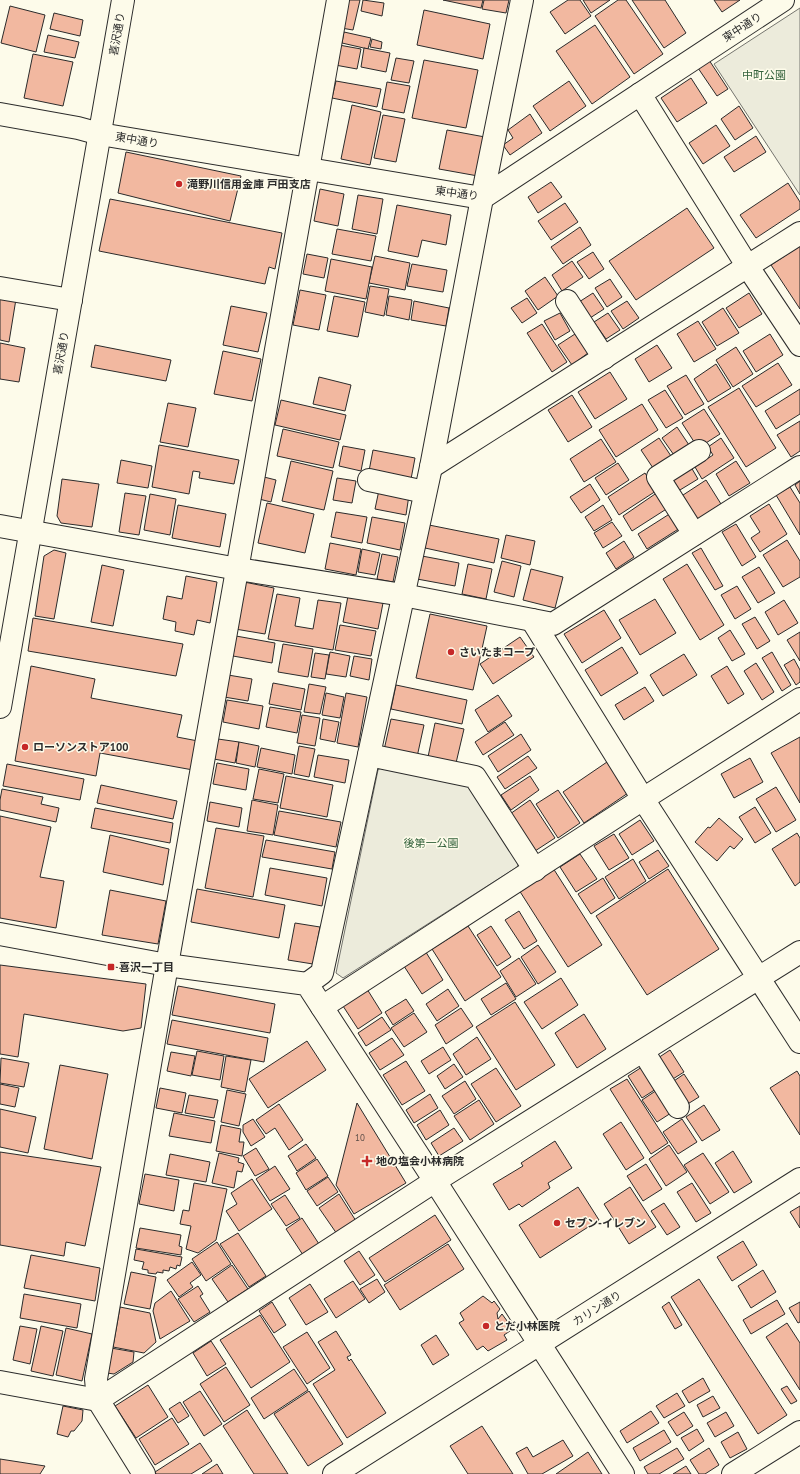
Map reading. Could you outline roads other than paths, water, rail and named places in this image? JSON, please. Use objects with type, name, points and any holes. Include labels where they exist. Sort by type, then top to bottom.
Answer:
[{"type":"street","name":"喜沢通り","points":[[0,707],[123,0]]},
{"type":"street","points":[[144,1474],[98,1400],[96,1379],[167,965],[338,0]]},
{"type":"street","points":[[0,934],[167,965],[307,984],[322,974],[431,467],[482,198],[522,0]]},
{"type":"street","name":"東中通り","points":[[0,114],[78,128],[100,134],[482,198],[783,0]]},
{"type":"street","points":[[640,94],[748,267],[800,345]]},
{"type":"street","points":[[431,467],[800,234]]},
{"type":"street","points":[[0,288],[71,300]]},
{"type":"street","points":[[567,301],[604,358]]},
{"type":"street","points":[[694,534],[658,477],[700,451]]},
{"type":"street","points":[[0,526],[238,569],[403,595],[553,624],[800,467]]},
{"type":"street","points":[[369,480],[425,492]]},
{"type":"street","points":[[532,620],[643,799],[800,1042]]},
{"type":"street","points":[[322,1007],[643,799],[800,700]]},
{"type":"street","points":[[369,755],[476,777],[535,870]]},
{"type":"street","points":[[0,1382],[98,1400],[435,1181],[800,952]]},
{"type":"street","points":[[307,984],[623,1474]]},
{"type":"street","points":[[643,1051],[678,1107]]},
{"type":"street","name":"カリン通り","points":[[334,1474],[800,1179]]},
{"type":"street","points":[[746,1471],[800,1432]]},
{"type":"place","name":"滝野川信用金庫 戸田支店","points":[[179,184]]},
{"type":"place","name":"さいたまコープ","points":[[451,652]]},
{"type":"place","name":"ローソンストア100","points":[[25,747]]},
{"type":"place","name":"喜沢一丁目","points":[[111,967]]},
{"type":"place","name":"地の塩会小林病院","points":[[367,1161]]},
{"type":"place","name":"セブン-イレブン","points":[[557,1223]]},
{"type":"place","name":"とだ小林医院","points":[[486,1326]]},
{"type":"park label","name":"中町公園","points":[[764,75]]},
{"type":"park label","name":"後第一公園","points":[[431,843]]}]
